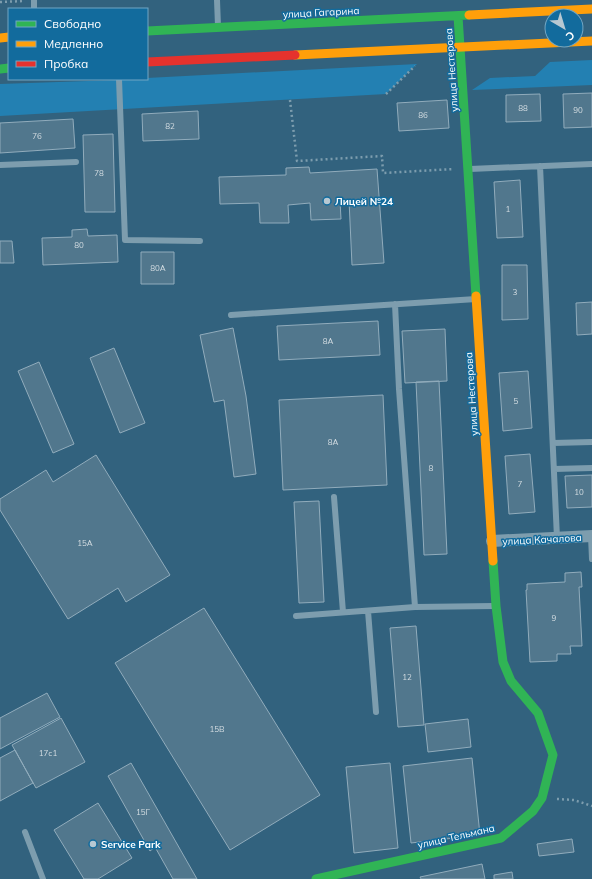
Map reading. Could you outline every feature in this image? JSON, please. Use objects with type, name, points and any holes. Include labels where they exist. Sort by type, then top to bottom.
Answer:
[{"type":"street","name":"улица Гагарина","points":[[148,31],[592,9]]},
{"type":"street","name":"улица Нестерова","points":[[458,16],[459,47],[464,90],[496,606],[503,662],[511,681],[538,714],[554,755]]},
{"type":"street","points":[[148,62],[592,41]]},
{"type":"street","name":"улица Качалова","points":[[492,541],[592,536]]},
{"type":"street","name":"улица Тельмана","points":[[316,879],[501,838],[533,811],[542,798],[554,755]]},
{"type":"lane","points":[[217,0],[218,27]]},
{"type":"lane","points":[[119,80],[125,240],[200,241]]},
{"type":"lane","points":[[0,165],[76,162]]},
{"type":"lane","points":[[468,169],[592,164]]},
{"type":"lane","points":[[540,166],[557,538]]},
{"type":"lane","points":[[231,315],[476,299]]},
{"type":"lane","points":[[395,304],[399,389],[415,607]]},
{"type":"lane","points":[[552,444],[592,442]]},
{"type":"lane","points":[[554,469],[592,468]]},
{"type":"lane","points":[[334,497],[343,612]]},
{"type":"lane","points":[[592,536],[592,559]]},
{"type":"lane","points":[[296,616],[415,607],[496,606]]},
{"type":"lane","points":[[368,610],[376,712]]},
{"type":"lane","points":[[25,832],[43,879]]},
{"type":"path","points":[[0,2],[34,0]]},
{"type":"path","points":[[386,94],[417,64]]},
{"type":"path","points":[[290,100],[297,161],[382,156],[383,174],[456,169]]},
{"type":"path","points":[[542,798],[574,800],[592,806]]},
{"type":"shaded area","points":[[592,60],[592,85],[472,90],[490,78],[535,76],[550,62]]},
{"type":"shaded area","points":[[417,64],[386,94],[0,116],[0,84],[148,80],[148,78]]},
{"type":"building","points":[[592,93],[592,127],[564,128],[563,94]]},
{"type":"building","points":[[540,94],[541,121],[506,122],[506,95]]},
{"type":"building","points":[[447,100],[449,128],[399,131],[397,103]]},
{"type":"building","points":[[198,111],[199,139],[143,141],[142,114]]},
{"type":"building","points":[[73,119],[75,148],[0,153],[0,123]]},
{"type":"building","points":[[113,134],[115,212],[85,212],[83,135]]},
{"type":"building","points":[[309,167],[310,173],[377,169],[384,263],[352,265],[349,200],[340,201],[341,219],[311,220],[310,203],[288,205],[289,223],[260,223],[259,203],[220,204],[219,177],[286,175],[286,168]]},
{"type":"building","points":[[520,180],[523,237],[497,238],[494,182]]},
{"type":"building","points":[[87,229],[88,236],[117,235],[118,262],[43,265],[42,238],[72,237],[72,230]]},
{"type":"building","points":[[0,241],[12,241],[14,263],[0,263]]},
{"type":"building","points":[[141,252],[174,252],[174,284],[141,284]]},
{"type":"building","points":[[502,265],[527,265],[528,319],[502,320]]},
{"type":"building","points":[[592,302],[592,334],[577,335],[576,303]]},
{"type":"building","points":[[378,321],[380,355],[279,360],[277,326]]},
{"type":"building","points":[[233,328],[246,396],[256,474],[234,477],[224,400],[214,402],[200,335]]},
{"type":"building","points":[[445,329],[447,381],[405,383],[402,331]]},
{"type":"building","points":[[114,348],[145,423],[120,433],[90,358]]},
{"type":"building","points":[[39,362],[74,444],[53,453],[18,371]]},
{"type":"building","points":[[528,371],[532,428],[503,431],[499,373]]},
{"type":"building","points":[[439,381],[447,554],[424,555],[416,382]]},
{"type":"building","points":[[383,395],[387,485],[283,490],[279,400]]},
{"type":"building","points":[[530,454],[535,512],[509,514],[505,456]]},
{"type":"building","points":[[96,455],[170,575],[126,602],[118,588],[68,619],[0,510],[0,499],[46,470],[53,482]]},
{"type":"building","points":[[592,475],[592,507],[567,508],[565,476]]},
{"type":"building","points":[[319,501],[324,602],[299,603],[294,502]]},
{"type":"building","points":[[581,572],[582,587],[579,587],[582,646],[570,646],[571,654],[557,654],[557,661],[530,662],[526,590],[527,584],[565,582],[565,573]]},
{"type":"building","points":[[204,608],[320,795],[230,850],[115,663]]},
{"type":"building","points":[[416,626],[424,725],[398,727],[390,628]]},
{"type":"building","points":[[47,693],[60,717],[0,749],[0,718]]},
{"type":"building","points":[[61,718],[85,762],[36,788],[12,745]]},
{"type":"building","points":[[468,719],[471,747],[428,752],[425,724]]},
{"type":"building","points":[[15,750],[33,783],[0,801],[0,758]]},
{"type":"building","points":[[472,758],[480,835],[411,843],[403,766]]},
{"type":"building","points":[[131,763],[197,879],[173,879],[155,847],[150,851],[108,776]]},
{"type":"building","points":[[390,763],[398,848],[354,853],[346,767]]},
{"type":"building","name":"Service Park","points":[[98,803],[132,858],[98,879],[84,879],[54,830]]},
{"type":"building","points":[[572,839],[574,852],[539,856],[537,844]]},
{"type":"building","points":[[482,864],[485,879],[421,879],[420,877]]},
{"type":"building","points":[[512,872],[513,879],[494,879],[494,875]]},
{"type":"traffic: fast","points":[[148,31],[469,15]]},
{"type":"traffic: fast","points":[[458,16],[476,296]]},
{"type":"traffic: fast","points":[[0,69],[8,68]]},
{"type":"traffic: fast","points":[[316,879],[501,838],[533,811],[542,798],[553,755],[538,713],[511,681],[503,662],[496,606],[493,561]]},
{"type":"traffic: slow","points":[[469,15],[592,9]]},
{"type":"traffic: slow","points":[[0,38],[8,37]]},
{"type":"traffic: slow","points":[[295,55],[592,41]]},
{"type":"traffic: slow","points":[[476,296],[493,561]]},
{"type":"traffic: jam","points":[[148,62],[295,55]]},
{"type":"place","name":"Лицей №24","points":[[327,201]]},
{"type":"place","name":"Service Park","points":[[93,844]]}]
